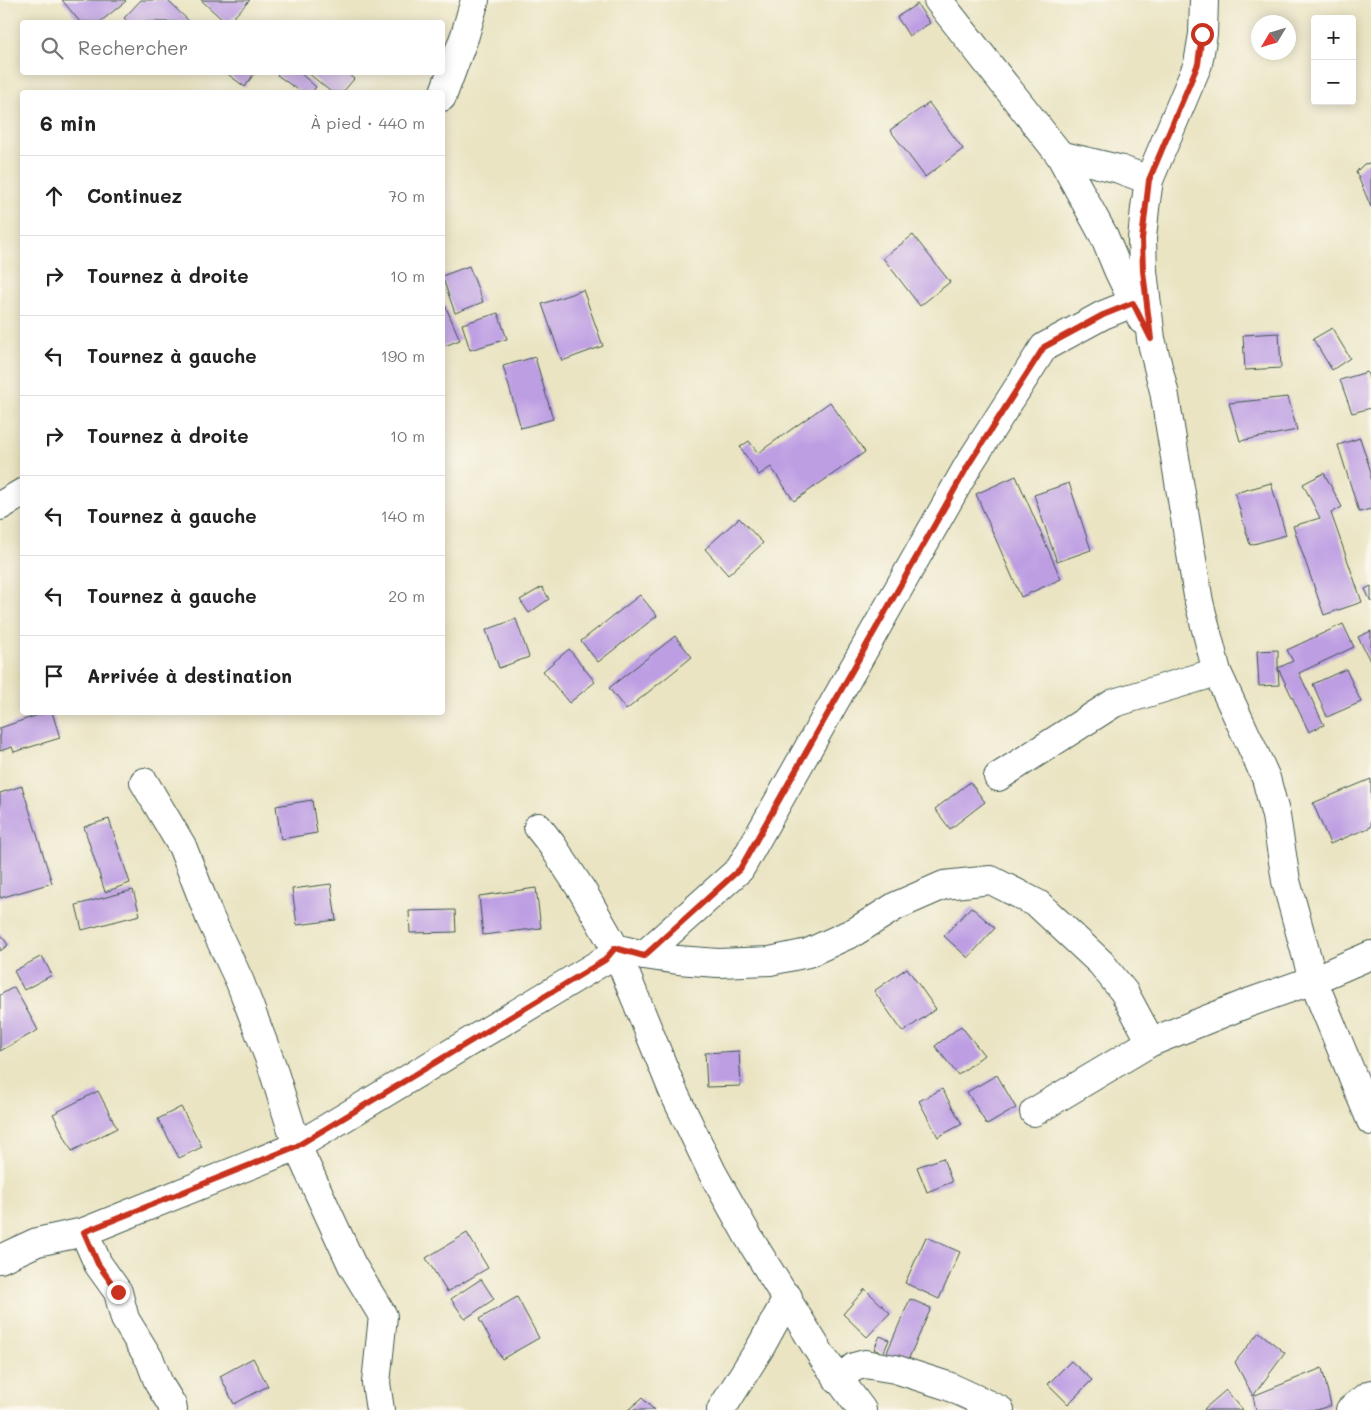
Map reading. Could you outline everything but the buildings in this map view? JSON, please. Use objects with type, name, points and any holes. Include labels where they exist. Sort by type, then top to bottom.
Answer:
[{"type":"street","points":[[445,90],[465,35],[475,0]]},
{"type":"street","points":[[938,0],[1060,155],[1104,236],[1151,339]]},
{"type":"street","points":[[1204,0],[1198,64],[1149,180],[1142,247],[1151,339],[1164,391],[1199,602],[1217,672],[1266,778],[1276,816],[1286,881],[1314,980],[1371,1121]]},
{"type":"street","points":[[1060,155],[1119,169],[1149,180]]},
{"type":"street","points":[[644,956],[740,869],[969,464],[1044,347],[1103,315],[1133,303]]},
{"type":"street","points":[[0,506],[20,494]]},
{"type":"street","points":[[998,777],[1114,703],[1217,672]]},
{"type":"street","points":[[144,782],[182,846],[210,918],[240,982],[271,1063],[297,1146],[352,1265],[383,1316],[376,1383],[380,1410]]},
{"type":"street","points":[[538,826],[583,892],[615,948],[673,1091],[712,1172],[749,1238],[788,1297],[838,1380],[862,1410]]},
{"type":"street","points":[[615,948],[644,956],[678,960],[718,963],[770,960],[808,953],[856,931],[896,906],[944,885],[991,880],[1038,904],[1101,963],[1124,992],[1151,1042]]},
{"type":"street","points":[[0,1259],[37,1242],[84,1232],[297,1146],[605,960],[615,948]]},
{"type":"street","points":[[1034,1112],[1151,1042],[1248,1003],[1314,980],[1371,955]]},
{"type":"street","points":[[84,1232],[98,1264],[118,1292],[125,1318],[150,1360],[159,1384],[173,1410]]},
{"type":"street","points":[[722,1410],[760,1348],[788,1297]]},
{"type":"street","points":[[838,1380],[854,1368],[866,1364],[895,1369],[948,1386],[1000,1410]]},
{"type":"street","points":[[1350,1410],[1371,1394]]},
{"type":"route","points":[[118,1292],[98,1264],[84,1232],[297,1146],[605,960],[615,948],[644,956],[740,869],[969,464],[1044,347],[1103,315],[1133,303],[1151,339],[1143,271],[1142,239],[1149,180],[1198,64],[1202,34]]}]
